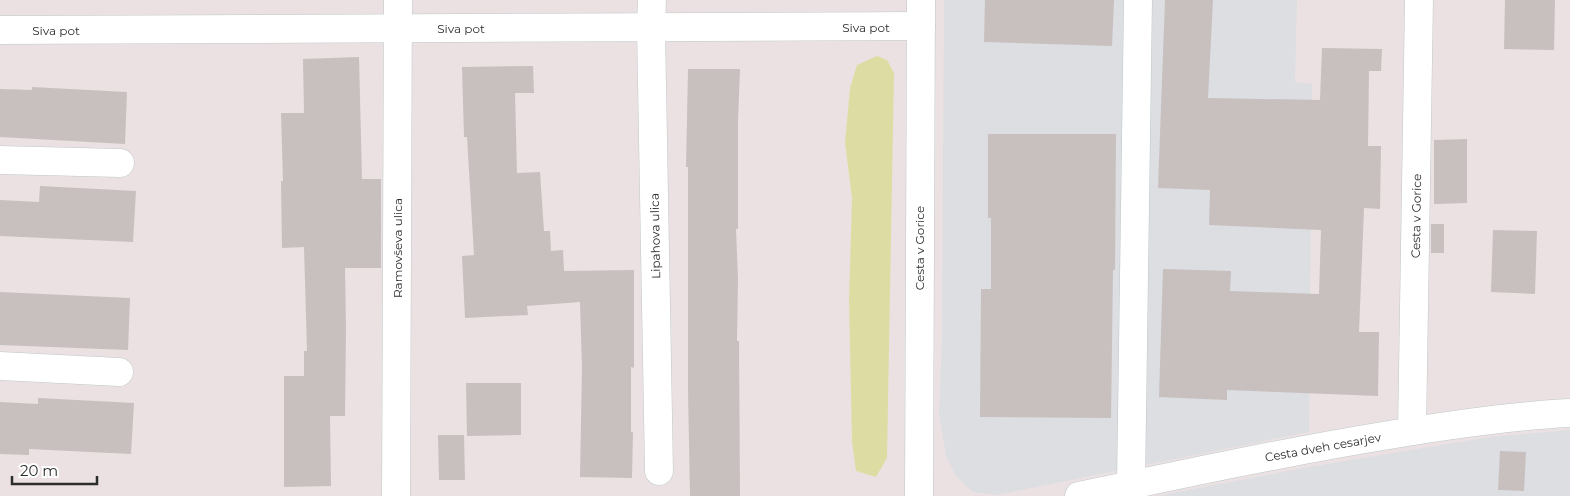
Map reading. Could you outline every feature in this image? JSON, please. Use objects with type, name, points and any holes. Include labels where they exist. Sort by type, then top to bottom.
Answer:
[{"type":"street","name":"Ramovševa ulica","points":[[396,496],[398,0]]},
{"type":"street","name":"Lipahova ulica","points":[[652,0],[659,471]]},
{"type":"street","points":[[1131,485],[1138,0]]},
{"type":"street","name":"Cesta v Gorice","points":[[1412,431],[1419,0]]},
{"type":"street","name":"Siva pot","points":[[0,30],[651,28],[921,13]]},
{"type":"street","name":"Cesta v Gorice","points":[[919,496],[921,13]]},
{"type":"street","points":[[0,160],[120,162]]},
{"type":"street","points":[[0,366],[119,372]]},
{"type":"street","name":"Cesta dveh cesarjev","points":[[1079,496],[1297,450],[1412,431],[1529,415],[1570,413]]},
{"type":"shaded area","points":[[944,0],[1297,0],[1295,82],[1312,84],[1309,432],[996,495],[973,492],[956,476],[946,456],[939,414],[942,337]]},
{"type":"shaded area","points":[[1570,430],[1570,496],[1157,496],[1309,467],[1490,437]]},
{"type":"green space","points":[[877,56],[887,60],[894,73],[887,458],[876,477],[856,471],[852,442],[849,299],[852,198],[845,143],[850,88],[857,65]]},
{"type":"building","points":[[985,0],[1114,0],[1112,46],[984,42]]},
{"type":"building","points":[[1165,0],[1213,0],[1208,98],[1320,100],[1322,48],[1382,49],[1381,71],[1369,71],[1368,146],[1381,146],[1380,209],[1364,208],[1359,332],[1379,332],[1378,396],[1227,390],[1227,400],[1159,397],[1163,269],[1231,271],[1230,291],[1319,294],[1321,230],[1209,225],[1210,190],[1158,188]]},
{"type":"building","points":[[1505,0],[1555,0],[1554,50],[1504,49]]},
{"type":"building","points":[[359,57],[362,179],[381,179],[381,268],[345,268],[345,416],[330,416],[331,486],[284,487],[284,376],[304,376],[304,351],[307,351],[304,247],[282,248],[281,113],[304,113],[303,59]]},
{"type":"building","points":[[533,66],[534,93],[515,93],[517,173],[540,172],[544,231],[550,231],[551,251],[563,250],[564,271],[634,270],[634,368],[631,367],[632,478],[580,477],[582,367],[580,302],[527,306],[528,315],[465,318],[462,256],[474,255],[467,137],[464,137],[462,67]]},
{"type":"building","points":[[688,69],[740,69],[738,229],[736,229],[740,496],[690,496],[688,167],[686,167]]},
{"type":"building","points":[[32,87],[127,92],[125,144],[0,137],[0,89],[32,90]]},
{"type":"building","points":[[988,134],[1116,134],[1111,418],[980,417],[981,289],[991,289],[991,218],[988,218]]},
{"type":"building","points":[[1467,139],[1467,203],[1434,204],[1434,140]]},
{"type":"building","points":[[40,186],[136,191],[133,242],[0,236],[0,200],[39,202]]},
{"type":"building","points":[[1431,224],[1444,224],[1444,253],[1431,253]]},
{"type":"building","points":[[1493,230],[1537,231],[1535,294],[1491,292]]},
{"type":"building","points":[[0,292],[130,298],[128,350],[0,345]]},
{"type":"building","points":[[466,383],[521,383],[521,435],[467,436]]},
{"type":"building","points":[[38,398],[134,403],[131,454],[29,449],[29,455],[0,454],[0,402],[38,404]]},
{"type":"building","points":[[438,435],[464,435],[465,480],[439,480]]},
{"type":"building","points":[[1500,451],[1526,452],[1524,491],[1498,490]]}]
